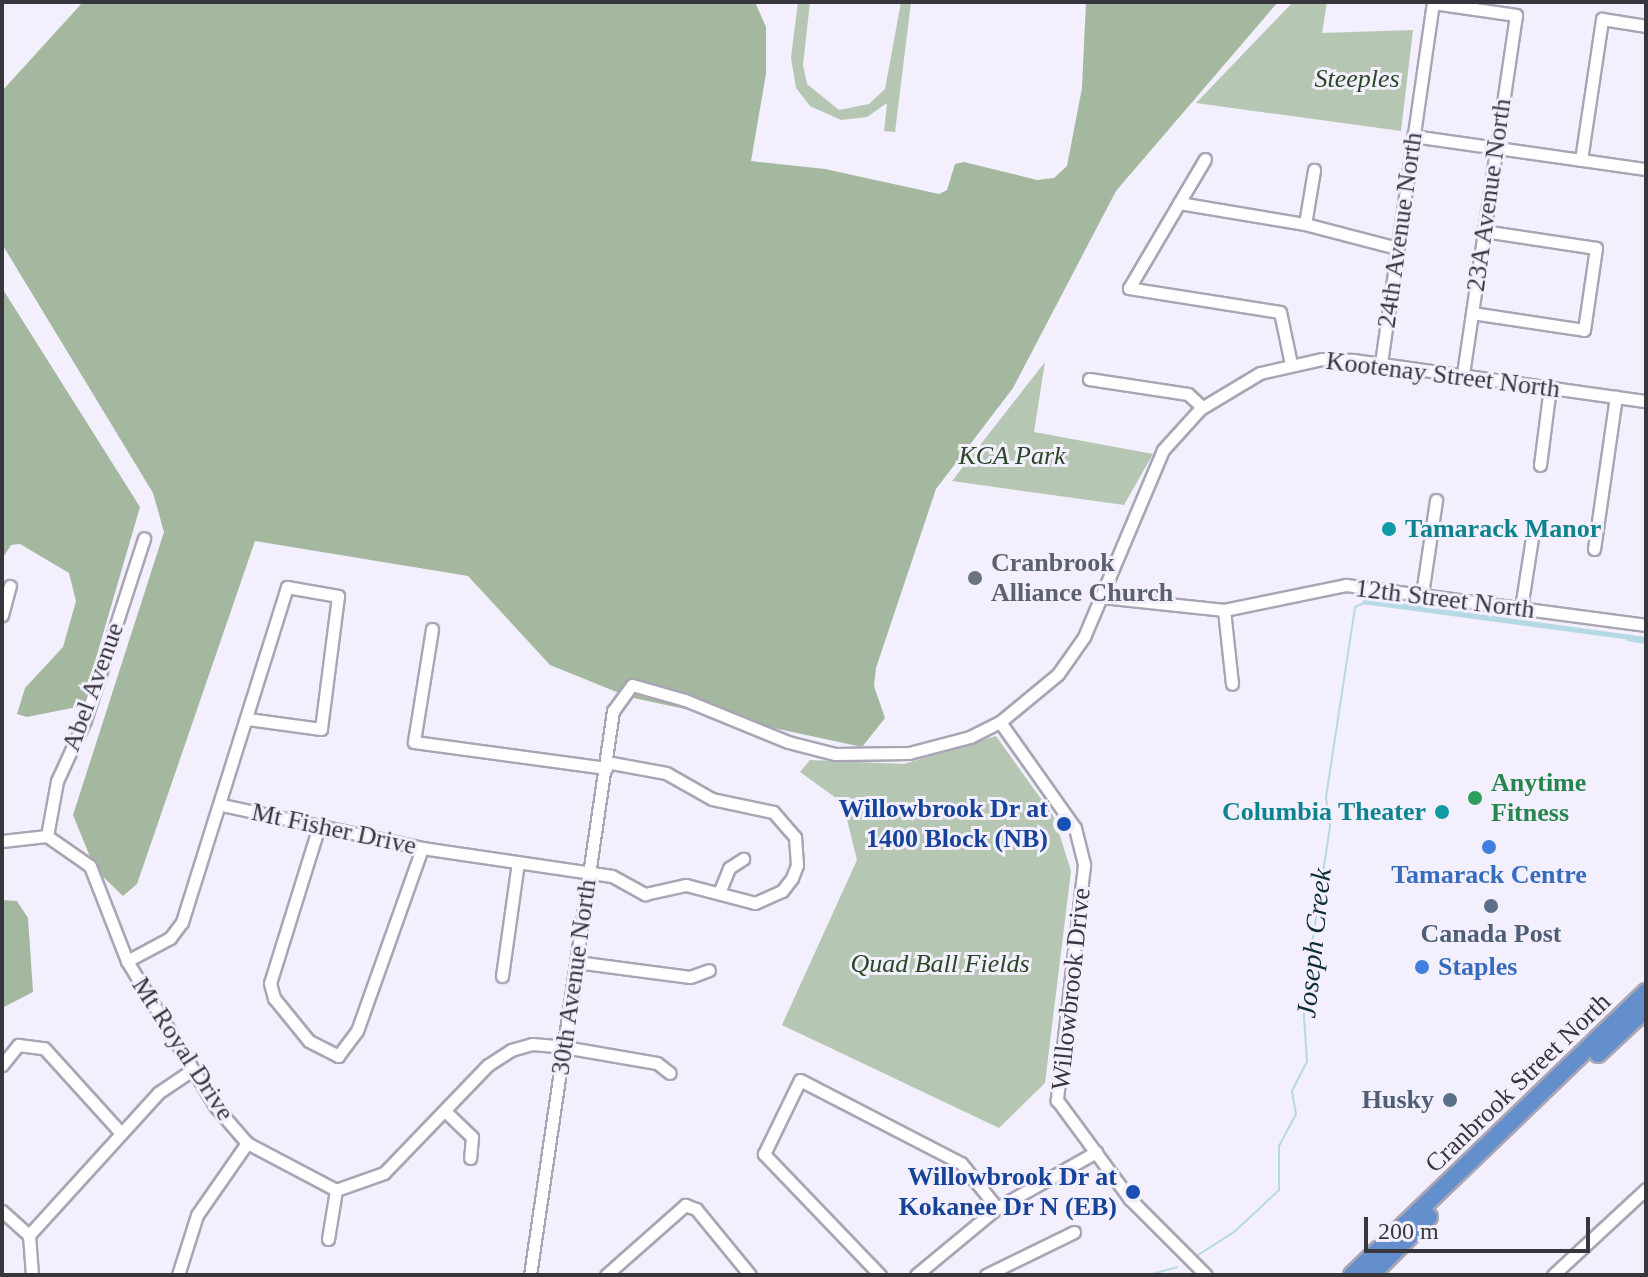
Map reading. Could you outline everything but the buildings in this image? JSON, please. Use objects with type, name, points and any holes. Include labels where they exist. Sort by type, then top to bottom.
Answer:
[{"type":"highway","name":"Cranbrook Street North","points":[[1352,1275],[1646,992]]},
{"type":"highway","name":"Cranbrook Street North","points":[[1371,1275],[1646,1009]]},
{"type":"street","name":"23A Avenue North","points":[[1433,2],[1516,15],[1463,375]]},
{"type":"street","name":"24th Avenue North","points":[[1381,363],[1433,2]]},
{"type":"street","points":[[1581,160],[1602,19],[1646,26]]},
{"type":"street","points":[[1413,136],[1646,169]]},
{"type":"street","points":[[1205,159],[1129,288],[1280,312],[1291,364]]},
{"type":"street","points":[[1305,224],[1314,170]]},
{"type":"street","points":[[1179,203],[1305,224],[1397,248]]},
{"type":"street","points":[[1472,313],[1584,330],[1596,248],[1484,231]]},
{"type":"street","name":"Kootenay Street North","points":[[632,685],[685,700],[788,742],[835,754],[909,753],[970,737],[1000,722],[1058,674],[1084,637],[1145,484],[1163,450],[1202,407],[1260,373],[1322,359],[1381,363],[1646,401]]},
{"type":"street","points":[[1089,379],[1188,394],[1202,407]]},
{"type":"street","points":[[1540,465],[1550,387]]},
{"type":"street","points":[[1594,549],[1616,397]]},
{"type":"street","points":[[1422,594],[1436,500]]},
{"type":"street","points":[[1521,608],[1533,531]]},
{"type":"street","name":"Abel Avenue","points":[[47,836],[57,781],[85,720],[144,538]]},
{"type":"street","name":"12th Street North","points":[[1102,597],[1224,610],[1346,585],[1646,625]]},
{"type":"street","points":[[2,615],[10,586]]},
{"type":"street","points":[[222,805],[287,587],[338,596],[321,729],[248,719]]},
{"type":"street","points":[[1224,610],[1232,684]]},
{"type":"street","name":"Mt Fisher Drive","points":[[127,961],[170,938],[182,922],[222,805],[422,848],[612,876],[645,894],[686,885],[755,903],[782,891],[798,852],[785,823],[757,807],[712,799],[666,773],[414,742],[432,629]]},
{"type":"street","name":"30th Avenue North","points":[[530,1275],[613,711],[632,685]]},
{"type":"street","name":"Willowbrook Drive","points":[[1000,722],[1075,828],[1081,845],[1084,865],[1056,1084],[1057,1100],[1130,1199],[1206,1275]]},
{"type":"street","points":[[319,826],[270,983],[274,998],[309,1041],[338,1056],[357,1031],[422,848]]},
{"type":"street","points":[[2,841],[47,836]]},
{"type":"street","name":"Mt Royal Drive","points":[[47,836],[90,866],[104,890],[127,961],[191,1071],[247,1143],[336,1190]]},
{"type":"street","points":[[719,893],[729,868],[743,859]]},
{"type":"street","points":[[502,976],[518,862]]},
{"type":"street","points":[[576,962],[690,977],[709,970]]},
{"type":"street","points":[[328,1239],[336,1190],[384,1173],[447,1113],[488,1065],[511,1050],[532,1044],[564,1047],[657,1063],[670,1073]]},
{"type":"street","points":[[2,1065],[18,1045],[44,1048],[121,1133]]},
{"type":"street","points":[[29,1235],[158,1093],[191,1071]]},
{"type":"street","points":[[880,1275],[764,1154],[800,1080],[961,1163],[997,1208]]},
{"type":"street","points":[[447,1113],[472,1137],[470,1158]]},
{"type":"street","points":[[178,1275],[197,1215],[247,1143]]},
{"type":"street","points":[[916,1275],[997,1208],[1096,1152]]},
{"type":"street","points":[[1553,1275],[1646,1189]]},
{"type":"street","points":[[606,1275],[685,1205],[696,1209],[750,1275]]},
{"type":"street","points":[[2,1211],[29,1235],[32,1275]]},
{"type":"street","points":[[986,1275],[1074,1232]]},
{"type":"green space","points":[[83,2],[755,2],[766,27],[766,74],[751,161],[825,169],[939,194],[947,190],[955,164],[964,162],[1037,180],[1054,178],[1067,166],[1082,88],[1086,2],[1278,2],[1116,191],[1013,388],[936,489],[876,668],[874,686],[885,718],[862,747],[629,697],[550,665],[468,576],[255,541],[137,884],[123,896],[95,869],[73,815],[164,532],[153,493],[2,244],[2,91]]},
{"type":"green space","points":[[798,2],[810,2],[803,65],[807,84],[839,110],[869,104],[885,89],[901,2],[911,2],[895,132],[884,131],[887,103],[867,117],[841,120],[810,106],[796,88],[791,58]]},
{"type":"green space","name":"Steeples","points":[[1293,2],[1327,2],[1322,33],[1413,30],[1401,131],[1196,103]]},
{"type":"green space","points":[[2,288],[140,507],[82,706],[27,717],[17,714],[25,688],[63,647],[76,601],[69,573],[20,544],[11,545],[2,559]]},
{"type":"green space","name":"KCA Park","points":[[1045,362],[1034,432],[1153,454],[1124,505],[952,481]]},
{"type":"green space","name":"Quad Ball Fields","points":[[996,736],[1054,817],[1071,871],[1045,1083],[999,1128],[782,1025],[857,860],[843,803],[800,772],[810,760],[904,764]]},
{"type":"green space","points":[[2,900],[17,901],[28,918],[33,992],[2,1008]]},
{"type":"water","points":[[1364,598],[1646,637],[1646,642],[1362,604]]},
{"type":"waterway","name":"Joseph Creek","points":[[1195,1257],[1234,1232],[1279,1190],[1279,1146],[1296,1114],[1292,1091],[1307,1061],[1303,1003],[1330,826],[1326,797],[1355,607],[1362,604]]},
{"type":"waterway","name":"Joseph Creek","points":[[1627,640],[1646,643]]},
{"type":"waterway","name":"Joseph Creek","points":[[1148,1275],[1177,1267]]},
{"type":"place","name":"Tamarack Manor","points":[[1389,529]]},
{"type":"place","name":"Cranbrook Alliance Church","points":[[975,578]]},
{"type":"place","name":"Anytime Fitness","points":[[1475,798]]},
{"type":"place","name":"Columbia Theater","points":[[1442,812]]},
{"type":"place","name":"Willowbrook Dr at 1400 Block (NB)","points":[[1064,824]]},
{"type":"place","name":"Tamarack Centre","points":[[1489,847]]},
{"type":"place","name":"Canada Post","points":[[1491,906]]},
{"type":"place","name":"Staples","points":[[1422,967]]},
{"type":"place","name":"Husky","points":[[1450,1100]]},
{"type":"place","name":"Willowbrook Dr at Kokanee Dr N (EB)","points":[[1133,1192]]}]
